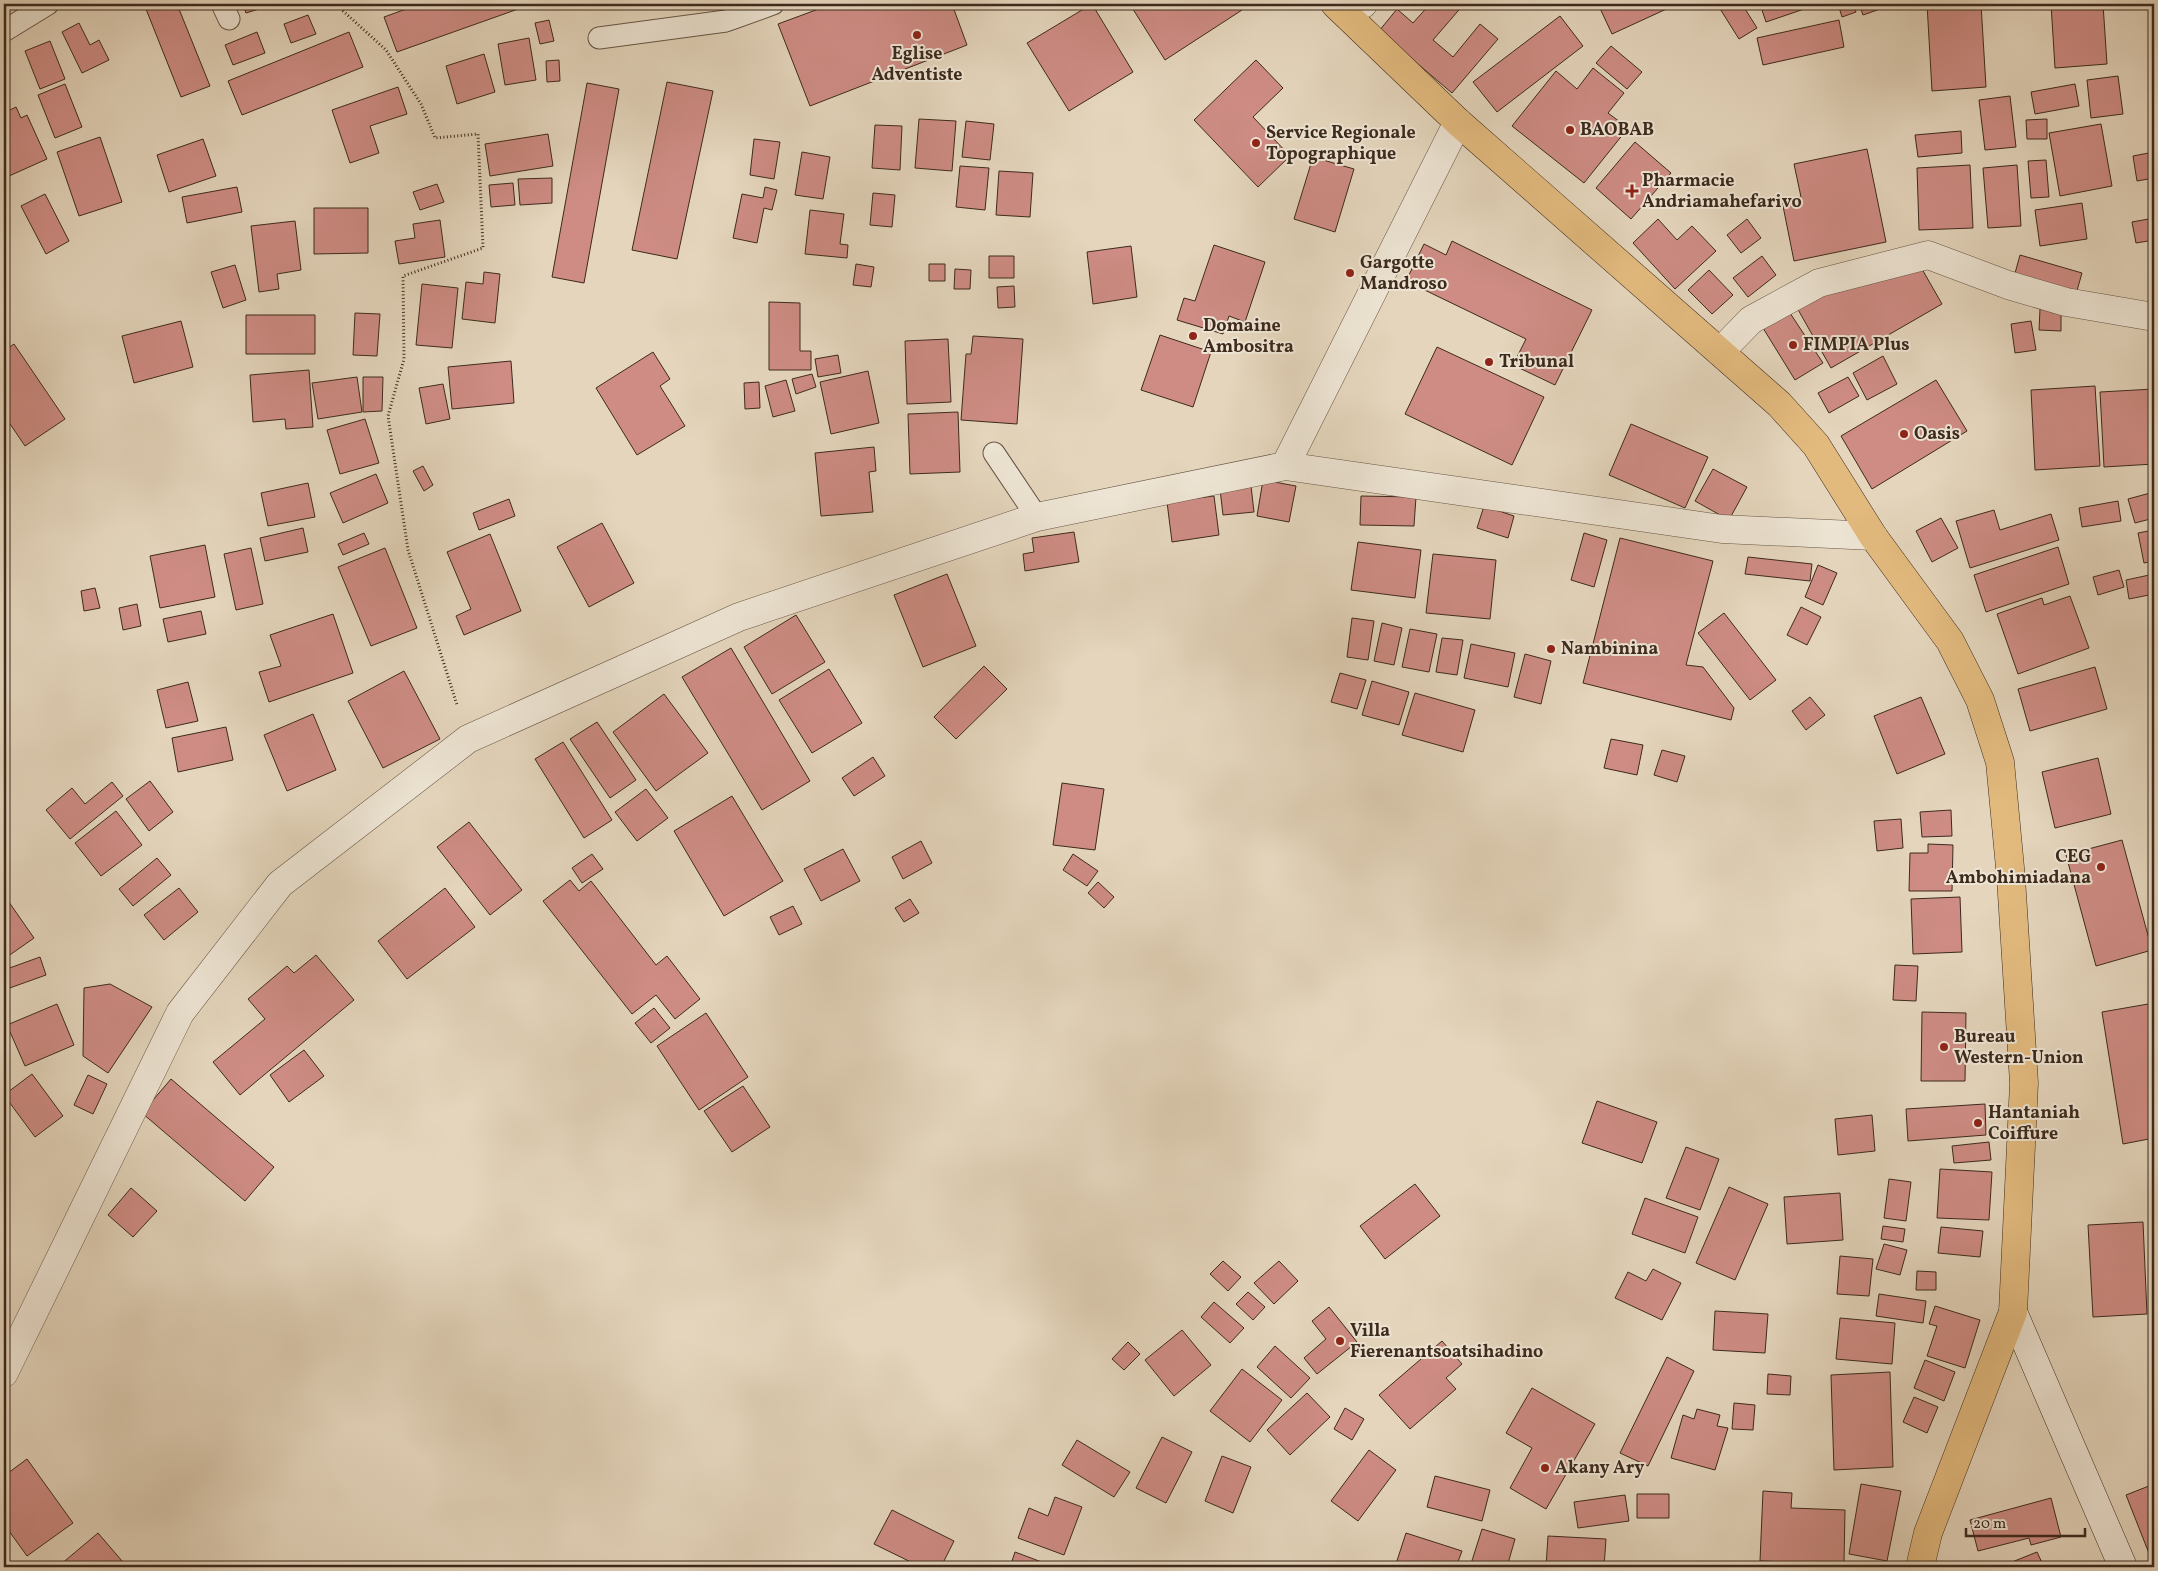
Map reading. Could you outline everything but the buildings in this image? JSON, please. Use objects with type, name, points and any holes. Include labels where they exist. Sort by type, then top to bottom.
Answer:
[{"type":"main road","points":[[1348,7],[1458,122],[1779,404],[1816,444],[1873,536],[1950,641],[1980,700],[2000,762],[2024,1083],[2013,1312],[1928,1533],[1920,1567]]},
{"type":"street","points":[[1285,466],[1458,122]]},
{"type":"street","points":[[1720,352],[1751,320],[1819,283],[1928,255],[2008,286],[2066,302],[2154,317]]},
{"type":"street","points":[[4,1373],[180,1013],[280,884],[468,739],[739,617],[1037,517],[1285,466],[1722,529],[1873,536]]},
{"type":"street","points":[[2013,1312],[2123,1567]]},
{"type":"lane","points":[[4,31],[48,4]]},
{"type":"lane","points":[[599,38],[726,21],[774,4]]},
{"type":"lane","points":[[994,454],[1037,517]]},
{"type":"path","points":[[342,4],[342,10],[386,50],[421,104],[435,138],[478,134],[483,248],[403,276],[404,359],[388,416],[408,550],[468,739]]},
{"type":"place","name":"Eglise Adventiste","points":[[917,35]]},
{"type":"place","name":"BAOBAB","points":[[1570,130]]},
{"type":"place","name":"Service Regionale Topographique","points":[[1256,143]]},
{"type":"place","name":"Pharmacie Andriamahefarivo","points":[[1632,191]]},
{"type":"place","name":"Gargotte Mandroso","points":[[1350,273]]},
{"type":"place","name":"Domaine Ambositra","points":[[1193,336]]},
{"type":"place","name":"FIMPIA Plus","points":[[1793,345]]},
{"type":"place","name":"Tribunal","points":[[1489,362]]},
{"type":"place","name":"Oasis","points":[[1904,434]]},
{"type":"place","name":"Nambinina","points":[[1551,649]]},
{"type":"place","name":"CEG Ambohimiadana","points":[[2101,867]]},
{"type":"place","name":"Bureau Western-Union","points":[[1944,1047]]},
{"type":"place","name":"Hantaniah Coiffure","points":[[1978,1123]]},
{"type":"place","name":"Villa Fierenantsoatsihadino","points":[[1340,1341]]},
{"type":"place","name":"Akany Ary","points":[[1545,1468]]}]
